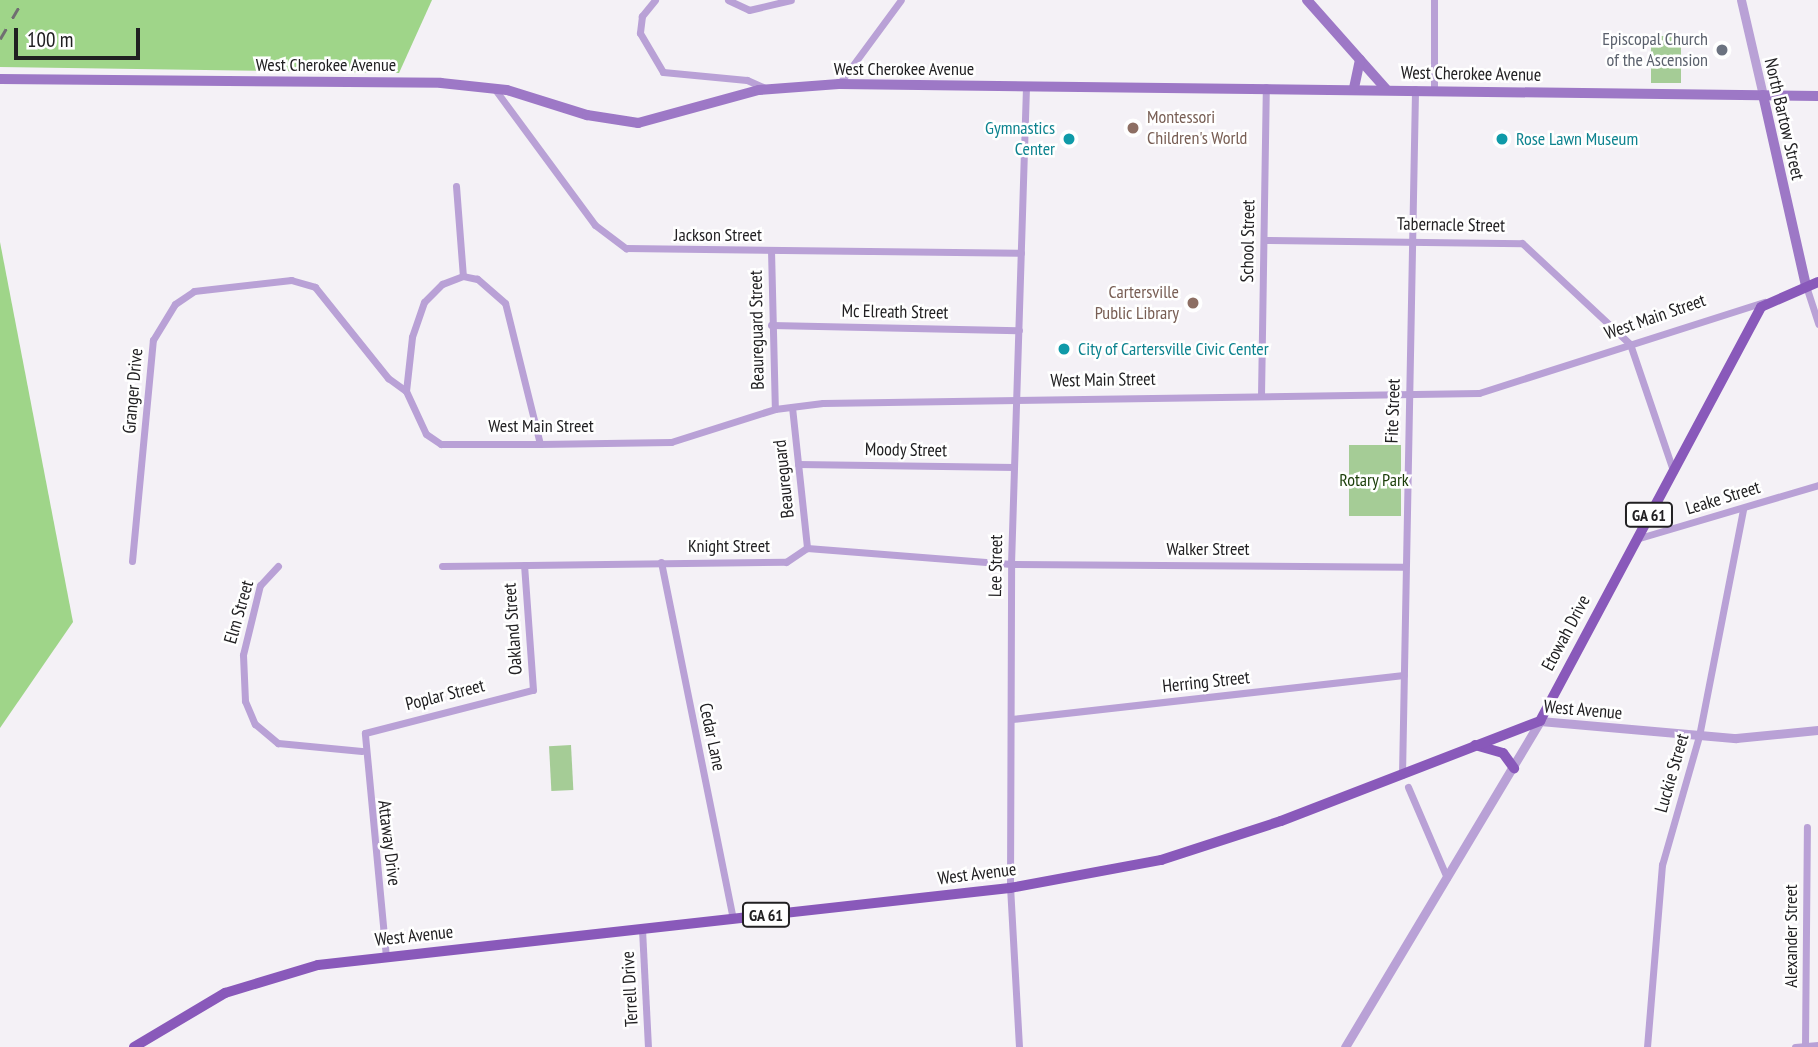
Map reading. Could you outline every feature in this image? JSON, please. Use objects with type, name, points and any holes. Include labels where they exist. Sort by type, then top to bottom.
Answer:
[{"type":"main road","points":[[1307,0],[1386,89]]},
{"type":"main road","points":[[1354,88],[1360,60]]},
{"type":"main road","name":"West Cherokee Avenue","points":[[0,79],[494,88],[597,118],[638,123],[767,89],[839,84],[1354,88],[1818,96]]},
{"type":"main road","name":"North Bartow Street","points":[[1763,95],[1806,286]]},
{"type":"main road","name":"West Main Street","points":[[1765,302],[1818,282]]},
{"type":"main road","name":"Etowah Drive","points":[[1540,721],[1765,302]]},
{"type":"main road","name":"West Avenue","points":[[134,1047],[197,1006],[244,986],[311,967],[1010,888],[1161,860],[1402,775],[1540,721]]},
{"type":"main road","points":[[1475,745],[1503,753],[1514,768]]},
{"type":"street","points":[[655,0],[642,16],[640,33],[663,72],[747,80],[767,89]]},
{"type":"street","points":[[728,0],[749,10],[791,0]]},
{"type":"street","points":[[839,84],[901,0]]},
{"type":"street","points":[[1434,0],[1434,90]]},
{"type":"street","name":"North Bartow Street","points":[[1741,0],[1763,95]]},
{"type":"street","name":"Lee Street","points":[[1019,1047],[1010,888],[1011,564],[1026,86]]},
{"type":"street","name":"School Street","points":[[1261,396],[1266,87]]},
{"type":"street","name":"Jackson Street","points":[[494,88],[548,167],[610,239],[626,248],[1021,253]]},
{"type":"street","name":"Fite Street","points":[[1402,775],[1415,89]]},
{"type":"street","points":[[456,186],[463,276]]},
{"type":"street","name":"Tabernacle Street","points":[[1265,240],[1411,239],[1522,243],[1630,344],[1673,470]]},
{"type":"street","name":"Beaureguard Street","points":[[771,250],[775,409]]},
{"type":"street","points":[[406,391],[412,337],[424,302],[463,276],[477,279],[505,303],[540,444]]},
{"type":"street","name":"Granger Drive","points":[[132,561],[153,340],[175,304],[194,291],[279,281],[315,287],[388,378],[406,391]]},
{"type":"street","points":[[1806,286],[1818,324]]},
{"type":"street","name":"West Main Street","points":[[406,391],[426,434],[441,444],[540,444],[671,442],[775,409],[792,407],[1015,399],[1410,395],[1490,391],[1765,302]]},
{"type":"street","name":"Mc Elreath Street","points":[[771,325],[1019,330]]},
{"type":"street","name":"Beaureguard","points":[[792,407],[807,548]]},
{"type":"street","name":"Moody Street","points":[[798,464],[1014,467]]},
{"type":"street","name":"Leake Street","points":[[1636,539],[1818,485]]},
{"type":"street","name":"Luckie Street","points":[[1647,1047],[1662,865],[1699,736],[1742,509]]},
{"type":"street","name":"Knight Street","points":[[442,566],[786,562],[807,548],[1011,564]]},
{"type":"street","name":"Cedar Lane","points":[[661,562],[733,919]]},
{"type":"street","name":"Walker Street","points":[[1011,564],[1404,566]]},
{"type":"street","name":"Oakland Street","points":[[524,565],[533,690]]},
{"type":"street","name":"Elm Street","points":[[278,566],[260,585],[243,655],[245,701],[255,724],[278,743],[362,751]]},
{"type":"street","name":"Herring Street","points":[[1012,719],[1404,675]]},
{"type":"street","name":"Poplar Street","points":[[365,733],[533,690]]},
{"type":"street","name":"West Avenue","points":[[1540,721],[1699,736],[1754,738],[1818,730]]},
{"type":"street","name":"Etowah Drive","points":[[1345,1047],[1540,721]]},
{"type":"street","name":"Attaway Drive","points":[[365,733],[362,751],[386,957]]},
{"type":"street","points":[[1408,787],[1447,878]]},
{"type":"street","name":"Alexander Street","points":[[1805,1046],[1807,827]]},
{"type":"street","name":"Terrell Drive","points":[[642,929],[648,1047]]},
{"type":"street","points":[[1807,930],[1818,929]]},
{"type":"street","points":[[1795,1047],[1818,1045]]},
{"type":"green space","points":[[0,0],[432,0],[399,73],[0,67]]},
{"type":"green space","points":[[1651,36],[1681,36],[1681,83],[1651,83]]},
{"type":"green space","points":[[0,242],[73,622],[0,728]]},
{"type":"green space","name":"Rotary Park","points":[[1349,445],[1401,445],[1401,516],[1349,516]]},
{"type":"green space","points":[[571,745],[573,790],[551,791],[549,746]]},
{"type":"railway","points":[[0,39],[23,0]]},
{"type":"place","name":"Episcopal Church of the Ascension","points":[[1722,50]]},
{"type":"place","name":"Montessori Children's World","points":[[1133,128]]},
{"type":"place","name":"Gymnastics Center","points":[[1069,139]]},
{"type":"place","name":"Rose Lawn Museum","points":[[1502,139]]},
{"type":"place","name":"Cartersville Public Library","points":[[1193,303]]},
{"type":"place","name":"City of Cartersville Civic Center","points":[[1064,349]]}]
